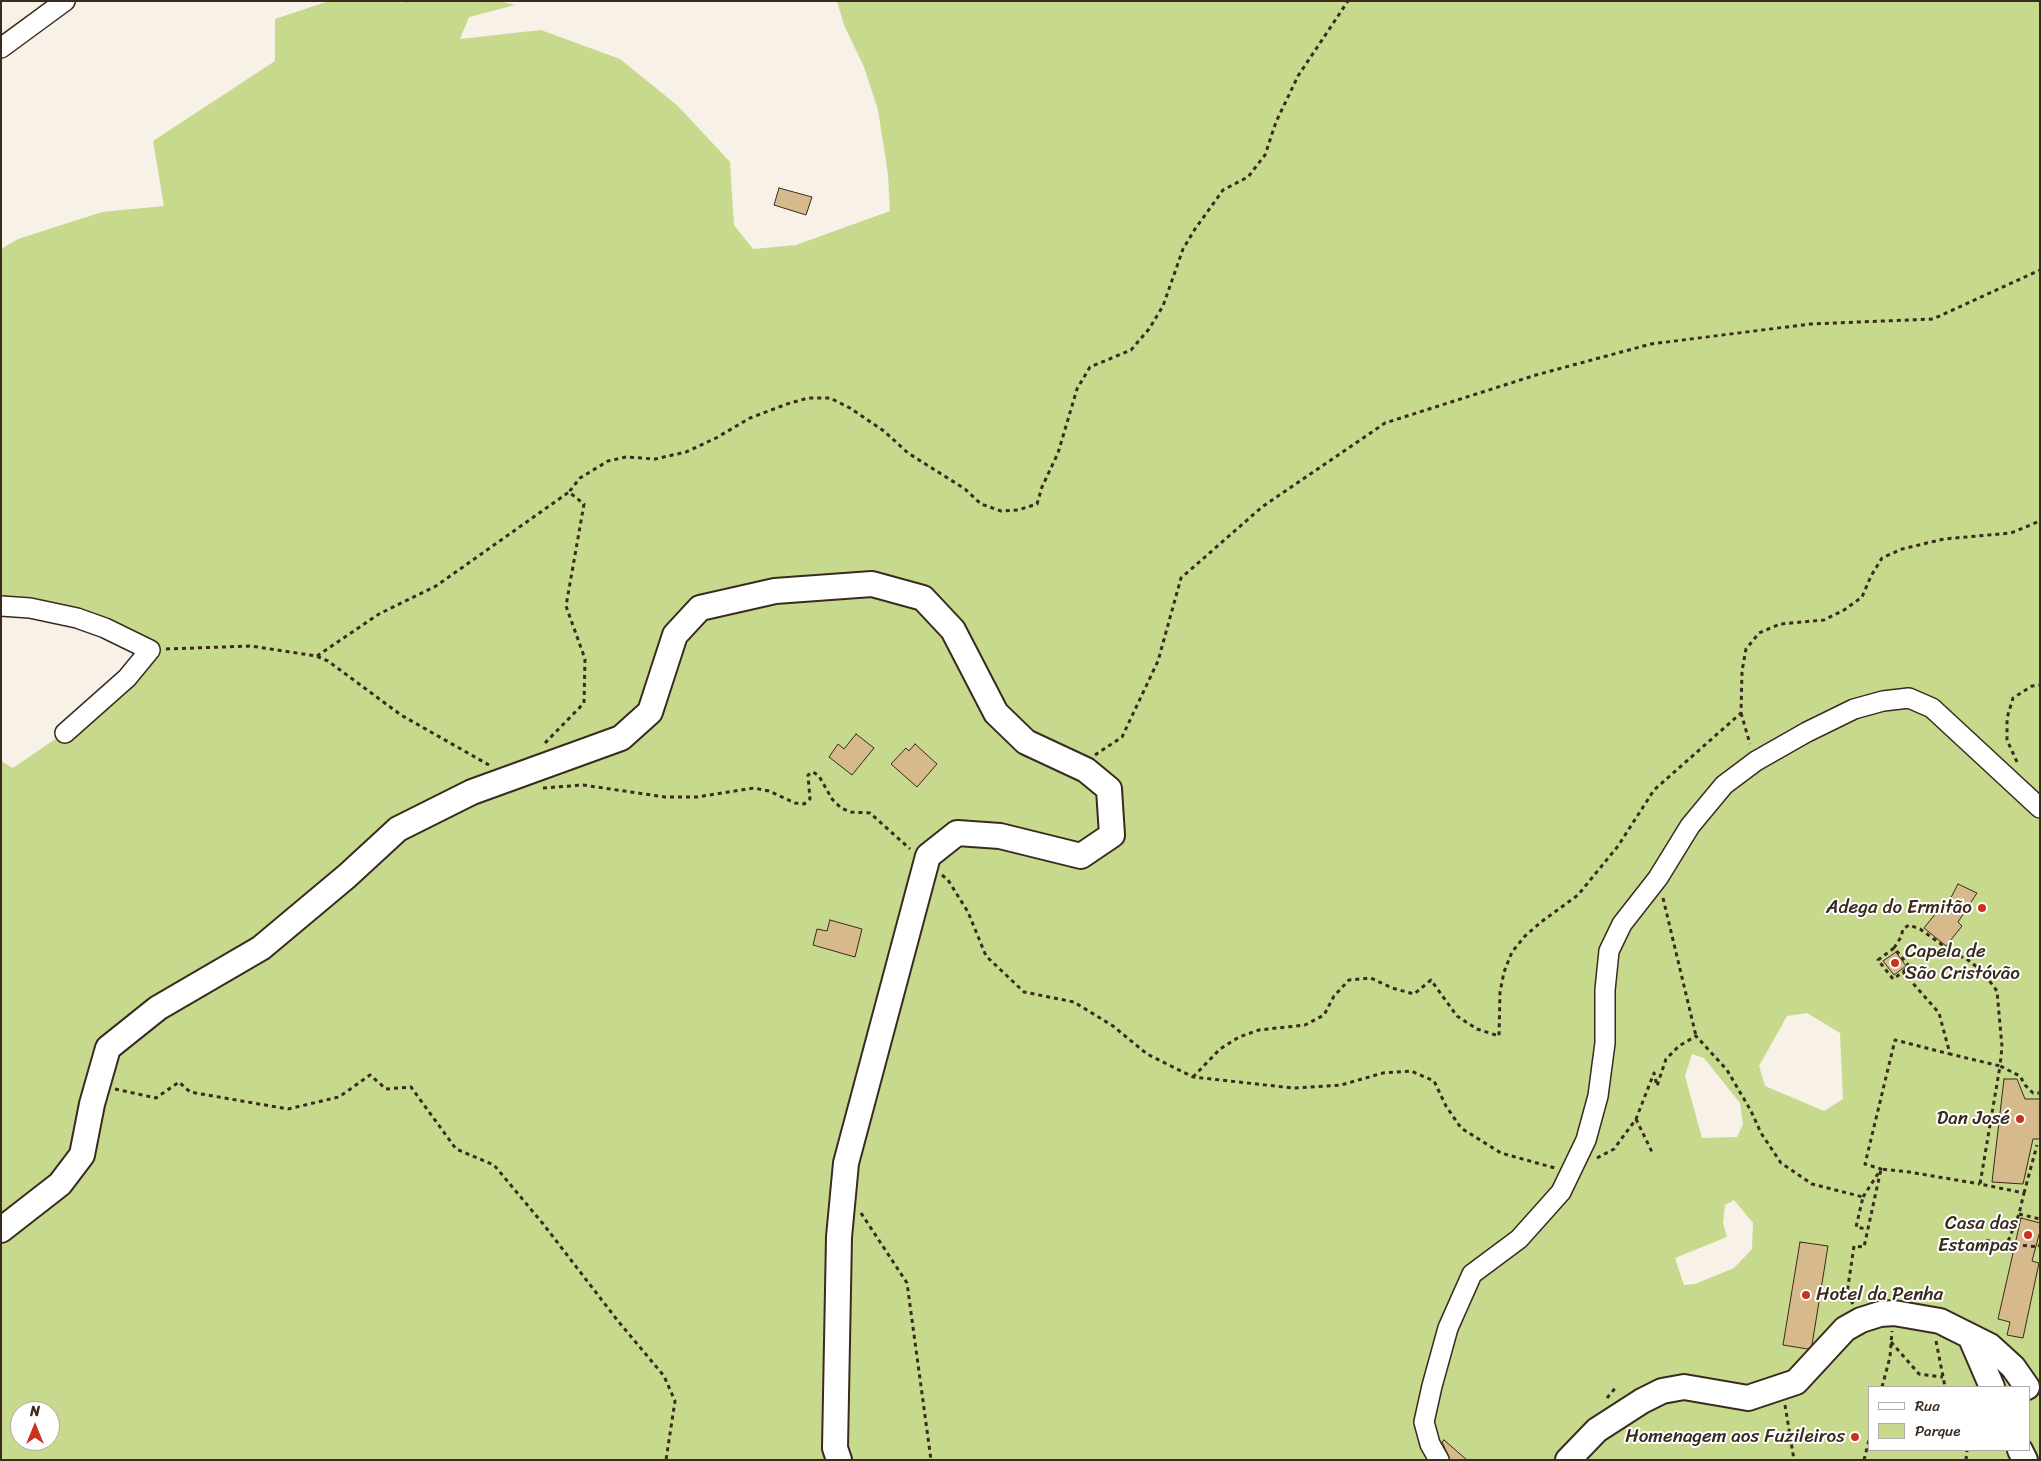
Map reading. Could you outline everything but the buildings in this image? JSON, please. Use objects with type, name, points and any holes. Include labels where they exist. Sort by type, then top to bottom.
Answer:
[{"type":"street","points":[[1,48],[65,1]]},
{"type":"street","points":[[1,1230],[60,1184],[82,1155],[108,1048],[158,1008],[261,948],[347,876],[398,829],[472,792],[621,738],[650,712],[675,635],[700,608],[776,591],[872,584],[923,598],[953,630],[996,713],[1026,742],[1086,770],[1109,789],[1112,835],[1081,856],[1000,836],[957,833],[928,856],[846,1163],[839,1237],[835,1448],[839,1460]]},
{"type":"street","points":[[1,606],[30,608],[76,618],[105,628],[150,650],[127,678],[64,733]]},
{"type":"street","points":[[1439,1460],[1430,1444],[1424,1422],[1448,1328],[1472,1274],[1519,1239],[1561,1192],[1586,1140],[1598,1096],[1605,1042],[1605,990],[1609,951],[1622,924],[1658,878],[1690,826],[1724,785],[1756,761],[1807,732],[1854,709],[1883,701],[1908,698],[1932,708],[2040,808]]},
{"type":"street","points":[[1568,1460],[1597,1430],[1642,1401],[1662,1391],[1684,1387],[1748,1398],[1796,1382],[1844,1329],[1861,1320],[1880,1314],[1894,1313],[1940,1321],[1990,1346],[2013,1367],[2026,1386]]},
{"type":"street","points":[[1970,1336],[1992,1386]]},
{"type":"street","points":[[2031,1392],[2040,1405]]},
{"type":"path","points":[[316,656],[378,614],[436,586],[569,492],[580,478],[608,460],[626,457],[655,459],[686,452],[716,438],[750,418],[808,398],[830,398],[850,408],[884,431],[908,453],[965,489],[981,504],[1001,511],[1018,510],[1037,504],[1042,487],[1058,453],[1078,389],[1090,367],[1131,350],[1149,329],[1163,306],[1183,249],[1195,229],[1223,190],[1248,178],[1265,155],[1286,98],[1298,76],[1348,1]]},
{"type":"path","points":[[1078,766],[1122,737],[1158,661],[1181,578],[1262,507],[1385,423],[1536,375],[1651,344],[1810,324],[1933,319],[2040,270]]},
{"type":"path","points":[[544,744],[584,703],[585,658],[566,606],[584,504],[569,492]]},
{"type":"path","points":[[1756,761],[1741,713],[1742,671],[1746,649],[1759,633],[1780,624],[1824,620],[1844,610],[1862,596],[1882,558],[1902,549],[1944,539],[2011,532],[2040,521]]},
{"type":"path","points":[[150,650],[250,646],[316,656],[328,661],[401,715],[512,778],[546,788],[583,785],[665,797],[697,797],[754,788],[769,791],[795,803],[804,804],[810,799],[808,775],[813,772],[819,776],[832,799],[841,808],[851,812],[870,813],[948,880],[968,912],[986,956],[1024,992],[1074,1002],[1113,1026],[1147,1054],[1193,1077],[1293,1088],[1341,1085],[1383,1073],[1411,1071],[1434,1081],[1446,1106],[1461,1128],[1501,1153],[1570,1172],[1614,1149],[1636,1119],[1654,1073],[1657,1086],[1666,1059],[1679,1046],[1696,1036]]},
{"type":"path","points":[[2021,770],[2007,740],[2007,718],[2013,698],[2032,686],[2040,685]]},
{"type":"path","points":[[1193,1077],[1220,1048],[1239,1037],[1259,1030],[1305,1025],[1324,1015],[1334,996],[1349,980],[1371,978],[1392,988],[1414,994],[1431,980],[1457,1016],[1477,1029],[1499,1036],[1500,992],[1504,972],[1512,952],[1525,936],[1541,922],[1578,895],[1618,846],[1654,790],[1741,713]]},
{"type":"path","points":[[1658,878],[1696,1036],[1727,1070],[1751,1111],[1761,1133],[1781,1163],[1812,1184],[1863,1197]]},
{"type":"path","points":[[1894,948],[1909,966],[1893,979],[1878,960],[1894,948],[1901,937],[1903,929],[1909,925],[1920,929],[1952,952],[1968,960],[1982,971],[1997,991],[2002,1047],[1980,1184]]},
{"type":"path","points":[[1903,972],[1939,1013],[1950,1054]]},
{"type":"path","points":[[2024,1193],[1980,1184],[1881,1169],[1865,1164],[1895,1040],[2000,1066],[2020,1076],[2025,1086],[2033,1094],[2040,1094]]},
{"type":"path","points":[[98,1086],[156,1098],[179,1082],[190,1092],[288,1109],[339,1097],[370,1075],[386,1089],[411,1088],[456,1149],[494,1165],[664,1376],[675,1401],[666,1460]]},
{"type":"path","points":[[1636,1119],[1652,1152]]},
{"type":"path","points":[[2007,1244],[2019,1214],[2037,1145]]},
{"type":"path","points":[[1867,1229],[1856,1227],[1863,1197],[1881,1169]]},
{"type":"path","points":[[1861,1320],[1847,1293],[1854,1246],[1864,1247],[1881,1169]]},
{"type":"path","points":[[858,1210],[907,1283],[932,1460]]},
{"type":"path","points":[[2019,1214],[2040,1219]]},
{"type":"path","points":[[1983,1240],[2039,1247],[2040,1244]]},
{"type":"path","points":[[1882,1386],[1890,1357],[1894,1313]]},
{"type":"path","points":[[1940,1321],[1935,1338],[1945,1386]]},
{"type":"path","points":[[1891,1342],[1919,1374],[1943,1377]]},
{"type":"path","points":[[1782,1387],[1794,1460]]},
{"type":"path","points":[[1864,1460],[1868,1444]]},
{"type":"green space","points":[[329,1],[399,1],[401,3],[405,1],[499,1],[515,5],[469,17],[460,39],[541,30],[620,59],[678,106],[730,162],[734,225],[753,249],[796,245],[890,211],[888,174],[878,110],[864,67],[844,25],[837,1],[2040,1],[2040,1460],[1,1460],[1,761],[13,768],[64,733],[150,650],[105,628],[1,606],[1,249],[18,239],[102,212],[164,206],[153,141],[275,61],[275,19]],"holes":[[[1807,1013],[1840,1033],[1843,1099],[1824,1111],[1765,1086],[1759,1066],[1787,1016]],[[1692,1054],[1704,1058],[1740,1103],[1743,1124],[1737,1137],[1702,1138],[1685,1076]],[[1734,1200],[1753,1223],[1752,1249],[1734,1268],[1695,1284],[1684,1285],[1675,1258],[1727,1237],[1723,1223],[1725,1205]]]},
{"type":"place","name":"Adega do Ermitão","points":[[1982,908]]},
{"type":"place","name":"Capela de São Cristóvão","points":[[1895,963]]},
{"type":"place","name":"Dan José","points":[[2020,1119]]},
{"type":"place","name":"Casa das Estampas","points":[[2028,1235]]},
{"type":"place","name":"Hotel da Penha","points":[[1806,1295]]},
{"type":"place","name":"Homenagem aos Fuzileiros","points":[[1855,1437]]}]
